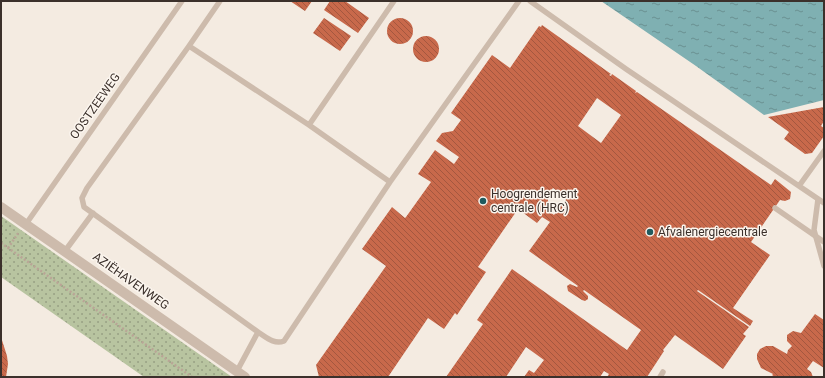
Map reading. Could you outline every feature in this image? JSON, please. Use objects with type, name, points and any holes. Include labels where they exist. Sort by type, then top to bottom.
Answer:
[{"type":"street","name":"AZIËHAVENWEG","points":[[1,207],[241,374]]},
{"type":"lane","name":"OOSTZEEWEG","points":[[26,224],[182,1]]},
{"type":"lane","points":[[220,1],[87,188],[82,198],[84,207],[258,332],[278,343],[284,341],[390,182],[519,1]]},
{"type":"lane","points":[[309,125],[394,1]]},
{"type":"lane","points":[[530,1],[626,69],[824,203]]},
{"type":"lane","points":[[189,46],[309,125],[390,182]]},
{"type":"lane","points":[[799,186],[824,152]]},
{"type":"lane","points":[[818,199],[814,230],[824,266]]},
{"type":"lane","points":[[775,208],[824,242]]},
{"type":"lane","points":[[65,251],[93,213]]},
{"type":"lane","points":[[241,374],[258,332]]},
{"type":"path","points":[[8,248],[26,224]]},
{"type":"path","points":[[1,243],[192,377]]},
{"type":"green space","points":[[1,216],[232,377],[144,377],[1,277]]},
{"type":"water","points":[[601,1],[824,1],[824,100],[764,115]]},
{"type":"building","points":[[290,1],[312,1],[305,11]]},
{"type":"building","points":[[330,1],[345,1],[369,18],[358,33],[324,10]]},
{"type":"building","points":[[324,18],[351,36],[340,51],[313,33]]},
{"type":"building","points":[[400,18],[409,22],[413,31],[409,40],[400,44],[391,40],[387,31],[391,22]]},
{"type":"building","points":[[542,25],[611,74],[609,75],[611,76],[612,74],[636,91],[635,93],[637,92],[771,185],[775,179],[791,192],[790,199],[785,201],[780,200],[751,242],[770,255],[733,308],[753,321],[750,326],[698,290],[697,291],[749,327],[743,334],[746,336],[723,369],[675,335],[663,350],[664,351],[647,377],[607,377],[609,374],[604,371],[600,377],[524,377],[529,370],[534,373],[544,360],[526,347],[506,377],[446,377],[483,324],[477,320],[512,269],[627,350],[641,330],[584,290],[583,291],[588,296],[588,299],[585,301],[568,291],[567,286],[570,284],[577,287],[578,286],[529,251],[550,222],[542,217],[537,223],[518,209],[478,267],[486,272],[457,315],[455,313],[444,329],[428,318],[388,377],[319,377],[316,365],[386,266],[362,249],[392,207],[405,218],[406,217],[431,182],[418,174],[435,150],[454,164],[459,157],[436,141],[442,133],[453,131],[461,120],[451,113],[492,55],[510,68],[539,26],[541,27]],"holes":[[[597,98],[621,115],[601,143],[578,126]],[[553,188],[567,198],[554,215],[547,210],[549,206],[547,195]]]},
{"type":"building","points":[[426,36],[435,40],[439,49],[435,58],[426,62],[417,58],[413,49],[417,40]]},
{"type":"building","points":[[824,107],[824,121],[821,126],[824,128],[824,136],[812,153],[805,154],[784,139],[789,132],[768,117]]},
{"type":"building","points":[[815,314],[824,320],[824,368],[813,361],[807,369],[811,372],[813,377],[775,377],[772,375],[773,374],[761,368],[757,359],[757,354],[760,349],[766,346],[773,346],[787,354],[788,350],[792,346],[787,341],[787,335],[793,331],[801,333]]},
{"type":"building","points":[[1,337],[8,364],[6,377],[1,377]]},
{"type":"place","name":"Hoogrendement centrale (HRC)","points":[[483,201]]},
{"type":"place","name":"Afvalenergiecentrale","points":[[650,232]]}]
